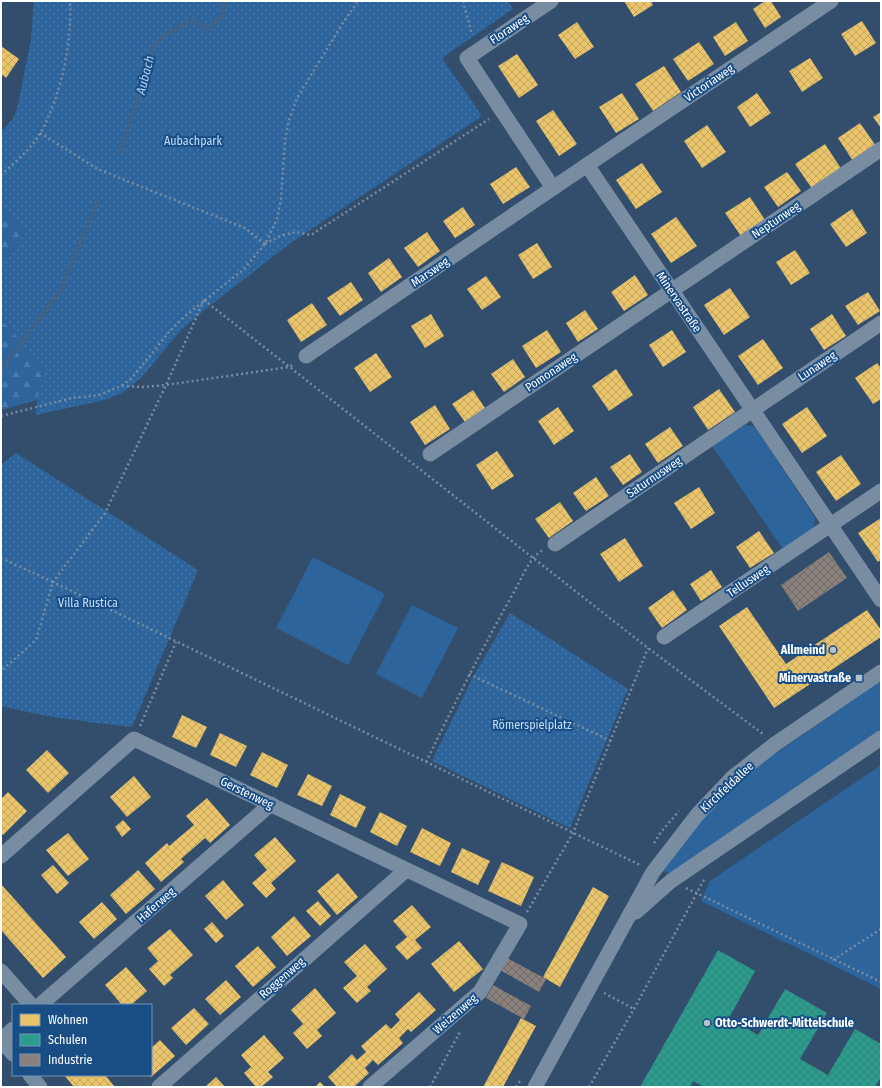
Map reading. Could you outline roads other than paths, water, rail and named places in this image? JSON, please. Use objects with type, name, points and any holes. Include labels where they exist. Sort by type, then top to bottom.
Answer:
[{"type":"street","name":"Floraweg","points":[[551,1],[472,55],[502,110],[553,188]]},
{"type":"street","name":"Victoriaweg","points":[[587,165],[831,1]]},
{"type":"street","name":"Neptunweg","points":[[672,290],[881,149]]},
{"type":"street","points":[[553,188],[587,165]]},
{"type":"street","name":"Minervastraße","points":[[587,165],[881,600]]},
{"type":"street","name":"Marsweg","points":[[306,356],[553,188]]},
{"type":"street","name":"Pomonaweg","points":[[430,454],[672,290]]},
{"type":"street","name":"Lunaweg","points":[[753,410],[881,323]]},
{"type":"street","name":"Saturnusweg","points":[[554,544],[753,410]]},
{"type":"street","name":"Tellusweg","points":[[664,637],[881,491]]},
{"type":"street","name":"Kirchfeldallee","points":[[535,1087],[653,872],[697,815],[733,777],[775,744],[881,672]]},
{"type":"street","name":"Kirchfeldallee","points":[[627,921],[671,881],[881,738]]},
{"type":"street","name":"Gerstenweg","points":[[1,856],[134,739],[520,924]]},
{"type":"street","name":"Haferweg","points":[[41,1004],[271,804]]},
{"type":"street","name":"Roggenweg","points":[[159,1087],[406,870]]},
{"type":"street","name":"Weizenweg","points":[[370,1087],[480,992],[520,924]]},
{"type":"street","points":[[1,972],[30,1004]]},
{"type":"street","points":[[12,1030],[1,1040],[12,1053]]},
{"type":"street","points":[[31,1076],[40,1087]]},
{"type":"waterway","name":"Aubach","points":[[119,153],[138,100],[151,50],[164,36],[191,20],[209,29],[223,15],[225,1]]},
{"type":"waterway","name":"Aubach","points":[[1,370],[60,291],[98,200]]},
{"type":"place","name":"Allmeind","points":[[833,650]]},
{"type":"place","name":"Minervastraße","points":[[859,678]]},
{"type":"place","name":"Otto-Schwerdt-Mittelschule","points":[[707,1023]]},
{"type":"park label","name":"Aubachpark","points":[[193,141]]},
{"type":"park label","name":"Villa Rustica","points":[[88,603]]},
{"type":"park label","name":"Römerspielplatz","points":[[532,725]]}]
